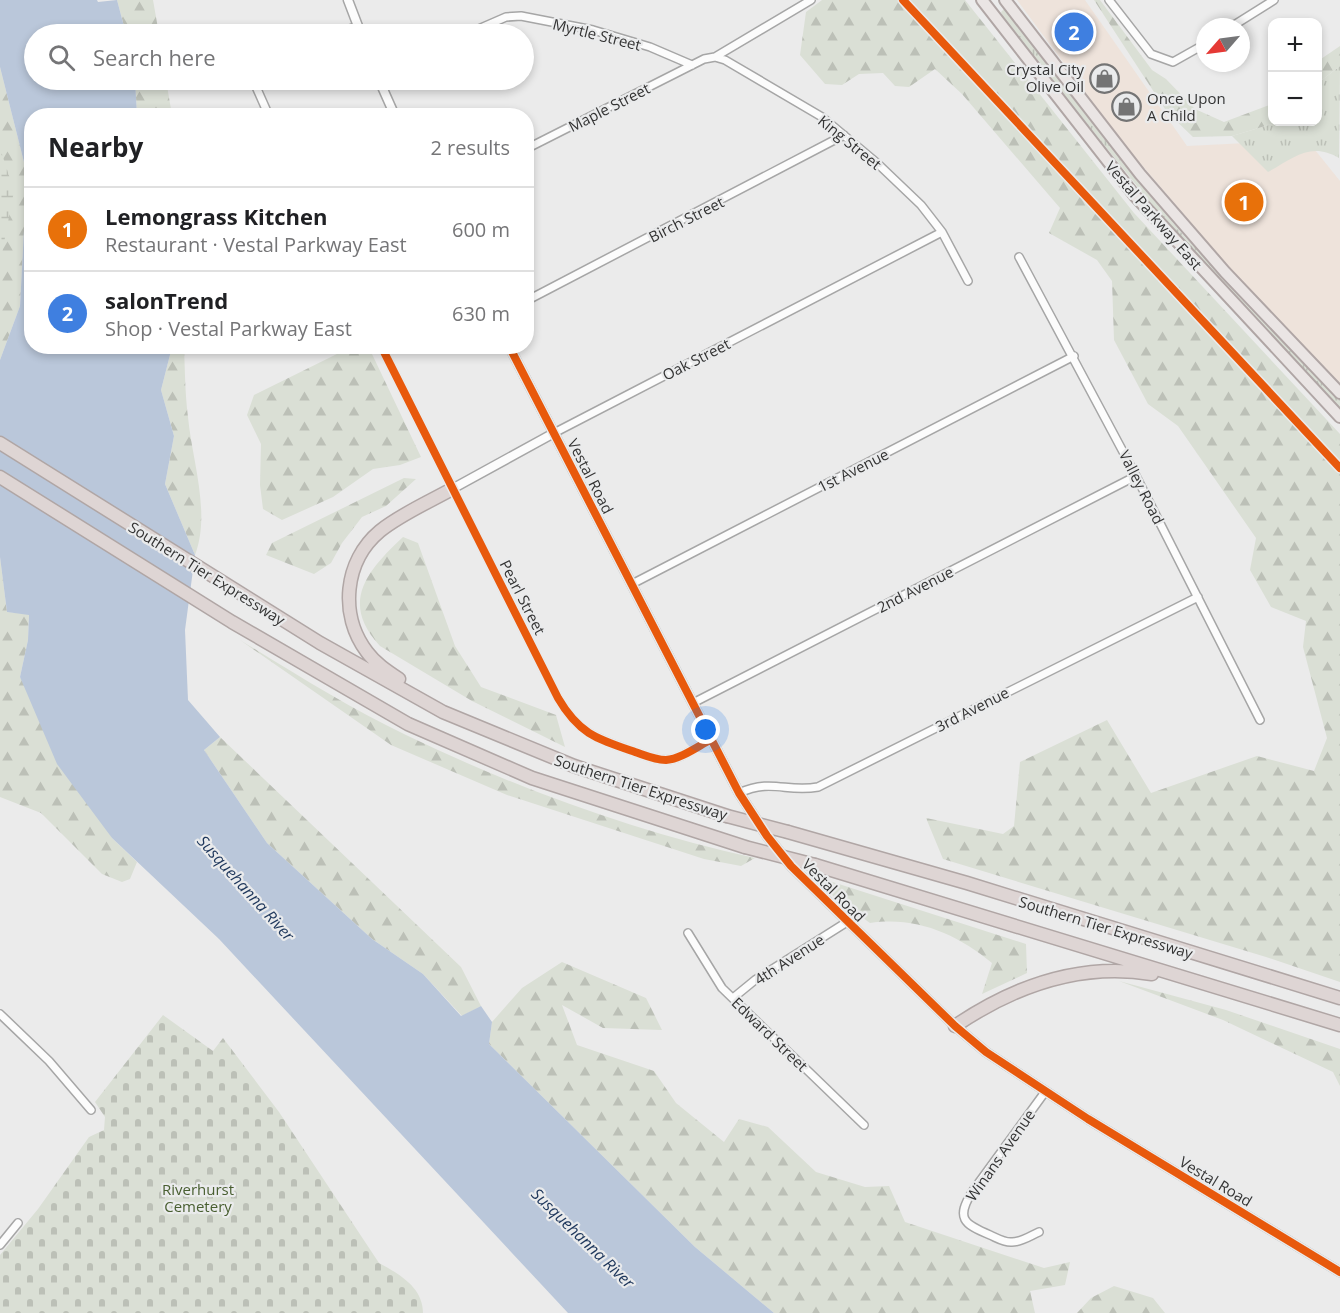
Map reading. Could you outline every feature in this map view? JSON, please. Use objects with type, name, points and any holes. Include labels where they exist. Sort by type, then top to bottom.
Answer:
[{"type":"highway","name":"Southern Tier Expressway","points":[[0,443],[320,643],[443,712],[574,765],[727,816],[967,883],[1340,998]]},
{"type":"highway","name":"Southern Tier Expressway","points":[[0,477],[232,622],[379,709],[459,748],[532,777],[745,847],[815,865],[1340,1025]]},
{"type":"highway","points":[[443,712],[380,666],[368,654],[353,626],[348,596],[356,563],[365,548],[381,531],[452,489]]},
{"type":"highway","points":[[955,1026],[1006,997],[1069,975],[1122,971],[1194,981]]},
{"type":"main road","name":"Vestal Parkway East","points":[[1005,0],[1140,174],[1225,272],[1340,393]]},
{"type":"main road","name":"Vestal Parkway East","points":[[985,1],[1135,196],[1340,417]]},
{"type":"street","points":[[348,0],[358,24]]},
{"type":"street","points":[[692,65],[715,57],[811,0]]},
{"type":"street","points":[[1109,0],[1151,54],[1159,59],[1173,62],[1196,49]]},
{"type":"street","points":[[1246,18],[1274,0]]},
{"type":"street","name":"Myrtle Street","points":[[490,24],[506,17],[521,16],[593,30],[650,47],[692,65]]},
{"type":"street","name":"King Street","points":[[715,57],[725,60],[822,117],[844,135],[921,205],[942,232],[968,281]]},
{"type":"street","name":"Maple Street","points":[[534,145],[692,65]]},
{"type":"street","points":[[257,90],[265,108]]},
{"type":"street","points":[[383,90],[391,108]]},
{"type":"street","name":"Birch Street","points":[[534,297],[844,135]]},
{"type":"street","name":"Oak Street","points":[[452,489],[554,433],[942,232]]},
{"type":"street","name":"Valley Road","points":[[1019,256],[1074,356],[1260,720]]},
{"type":"street","name":"Pearl Street","points":[[385,354],[558,698],[574,723],[597,739],[665,760],[677,758],[712,739]]},
{"type":"street","name":"Vestal Road","points":[[513,354],[740,793],[773,844],[847,922],[986,1053],[1045,1092],[1340,1272]]},
{"type":"street","name":"1st Avenue","points":[[632,584],[1074,356]]},
{"type":"street","name":"2nd Avenue","points":[[693,703],[1136,476]]},
{"type":"street","name":"3rd Avenue","points":[[740,793],[764,784],[807,789],[818,787],[1198,597]]},
{"type":"street","name":"4th Avenue","points":[[733,998],[755,980],[847,922]]},
{"type":"street","name":"Edward Street","points":[[688,933],[714,976],[733,998],[864,1125]]},
{"type":"street","points":[[0,1014],[49,1061],[91,1110]]},
{"type":"street","name":"Winans Avenue","points":[[1039,1232],[1012,1242],[979,1231],[964,1221],[963,1206],[1045,1092]]},
{"type":"street","points":[[0,1245],[18,1224]]},
{"type":"shaded area","points":[[1017,0],[1085,0],[1187,146],[1307,140],[1340,181],[1340,383],[1232,271],[1123,143]]},
{"type":"green space","points":[[117,0],[153,0],[157,24],[123,24]]},
{"type":"green space","points":[[822,0],[965,0],[1134,213],[1340,434],[1340,982],[1266,957],[943,859],[926,818],[1003,834],[1014,826],[1020,762],[1107,720],[1151,793],[1257,756],[1314,771],[1327,738],[1303,647],[1306,621],[1271,607],[1250,570],[1256,538],[1178,426],[1148,404],[1114,340],[1112,281],[1097,260],[1049,233],[1060,208],[962,94],[935,69],[909,87],[895,86],[883,73],[859,74],[842,85],[825,84],[800,55],[806,12]]},
{"type":"green space","points":[[1094,0],[1100,0],[1152,70],[1166,79],[1195,109],[1224,122],[1268,106],[1268,125],[1232,136],[1193,137],[1167,112]]},
{"type":"green space","points":[[1004,9],[1128,170],[1185,237],[1340,400],[1340,410],[1169,226],[1004,20],[1001,12]]},
{"type":"green space","points":[[1340,46],[1340,66],[1322,80],[1322,58]]},
{"type":"green space","points":[[1340,66],[1339,158],[1329,153],[1311,151],[1302,153],[1268,172],[1232,136],[1268,125],[1322,126],[1322,80]]},
{"type":"green space","points":[[0,67],[24,162],[24,231],[20,306],[0,360]]},
{"type":"green space","points":[[136,90],[168,90],[171,108],[137,108]]},
{"type":"green space","points":[[0,148],[14,191],[0,263]]},
{"type":"green space","points":[[170,354],[184,354],[187,408],[201,504],[199,539],[195,555],[165,484],[174,436],[161,390]]},
{"type":"green space","points":[[337,354],[372,354],[421,457],[400,465],[373,469],[333,497],[282,520],[263,509],[260,485],[261,444],[247,415],[254,395]]},
{"type":"green space","points":[[404,478],[416,479],[386,506],[362,517],[342,543],[331,563],[314,574],[266,555],[272,543]]},
{"type":"green space","points":[[403,537],[418,543],[455,646],[481,687],[556,715],[565,747],[472,701],[380,646],[368,630],[361,615],[360,601],[363,587],[370,574]]},
{"type":"green space","points":[[0,557],[7,612],[29,614],[28,640],[20,677],[112,838],[137,862],[130,879],[122,882],[102,874],[41,813],[0,797]]},
{"type":"green space","points":[[240,640],[364,713],[406,735],[490,773],[621,822],[755,858],[741,866],[704,859],[507,795],[391,745]]},
{"type":"green space","points":[[220,737],[461,967],[481,1006],[462,1016],[423,974],[372,939],[267,843],[204,750]]},
{"type":"green space","points":[[817,877],[1026,944],[1027,973],[982,994],[992,963],[979,953],[950,936],[920,925],[904,922],[870,923],[834,897]]},
{"type":"green space","points":[[562,962],[646,998],[662,1030],[603,1028],[562,1005],[577,1045],[654,1071],[676,1103],[724,1142],[739,1119],[768,1127],[816,1172],[865,1187],[889,1186],[905,1222],[1044,1268],[1070,1262],[1065,1285],[1030,1291],[1035,1313],[774,1313],[695,1247],[489,1044],[492,1022],[522,988]]},
{"type":"green space","points":[[1119,981],[1226,1010],[1340,1049],[1340,1086],[1333,1072],[1223,1020]]},
{"type":"green space","name":"Riverhurst Cemetery","points":[[163,1015],[213,1051],[223,1038],[279,1112],[379,1263],[409,1282],[419,1296],[423,1313],[0,1313],[0,1255],[38,1209],[89,1137],[104,1130],[105,1117],[95,1102]]},
{"type":"green space","points":[[1114,1286],[1153,1298],[1165,1313],[1077,1313],[1091,1298]]},
{"type":"water","points":[[0,0],[97,0],[98,2],[117,0],[123,24],[24,24],[24,90],[136,90],[137,108],[24,108],[24,162],[0,67]]},
{"type":"water","name":"Susquehanna River","points":[[24,231],[24,354],[170,354],[161,390],[174,436],[165,484],[195,555],[185,630],[188,700],[220,737],[204,750],[267,843],[372,939],[423,974],[461,1016],[481,1006],[492,1022],[489,1044],[695,1247],[774,1313],[568,1313],[219,939],[112,838],[57,764],[20,677],[28,640],[29,615],[7,612],[0,557],[0,360],[20,306]]},
{"type":"cycle path","points":[[903,0],[1340,468]]},
{"type":"cycle path","points":[[385,354],[558,698],[574,720],[599,739],[662,760],[678,757],[712,739]]},
{"type":"cycle path","points":[[513,354],[739,793],[767,836],[791,866],[955,1026],[986,1052],[1088,1119],[1340,1272]]},
{"type":"place","name":"salonTrend","points":[[1074,32]]},
{"type":"place","name":"Crystal City Olive Oil","points":[[1105,78]]},
{"type":"place","name":"Once Upon A Child","points":[[1126,107]]},
{"type":"place","name":"Lemongrass Kitchen","points":[[1244,202]]}]
